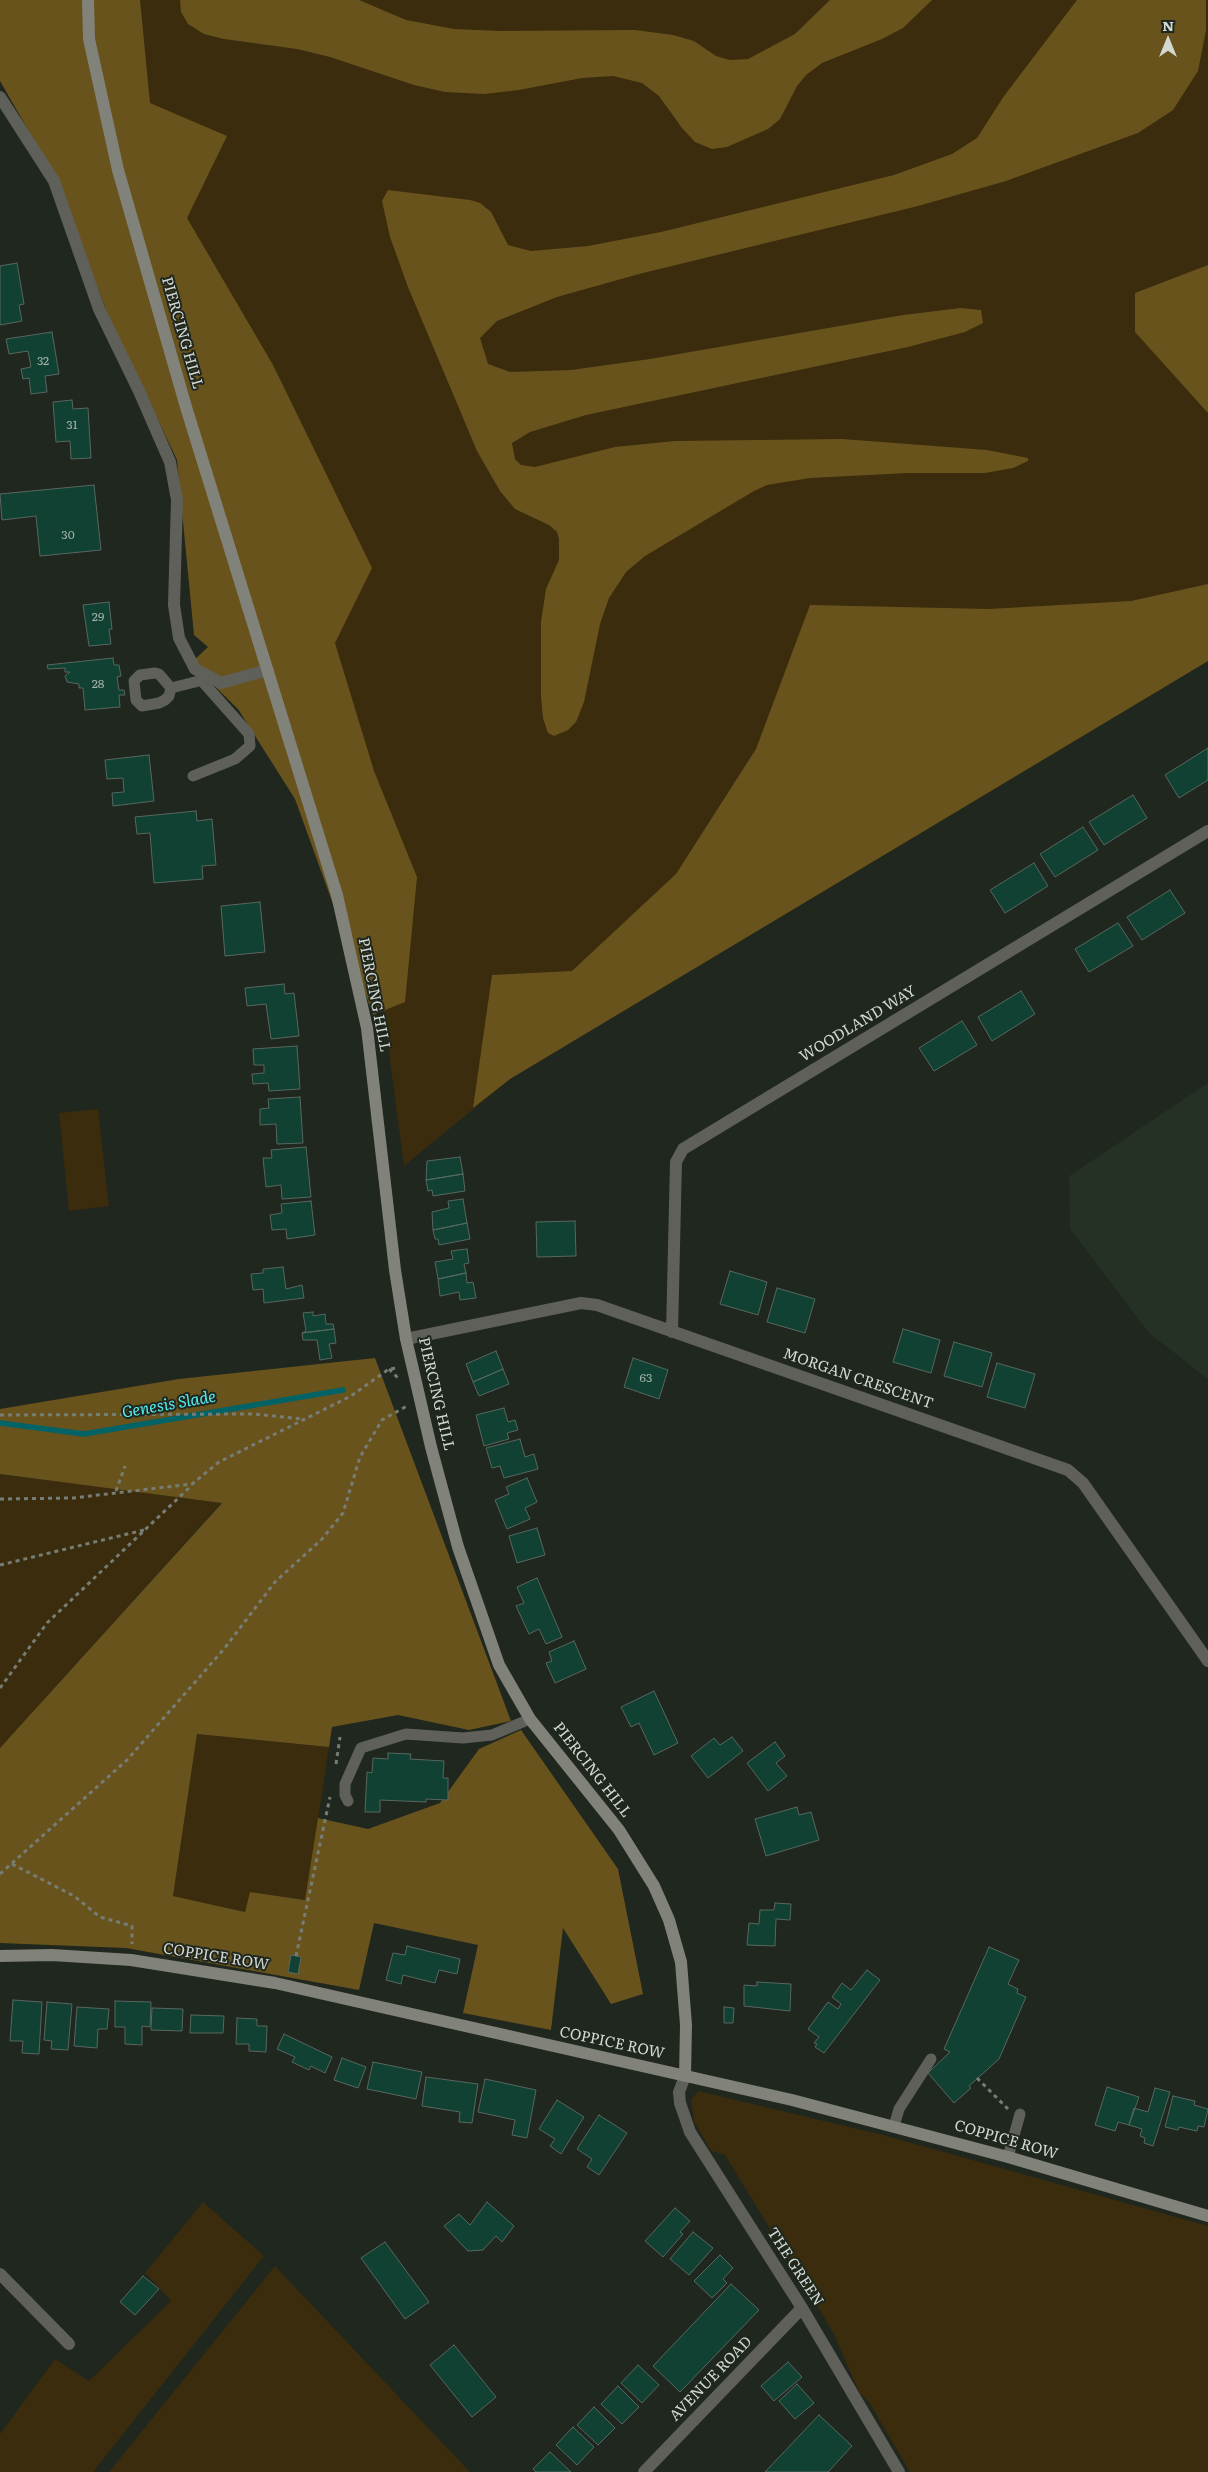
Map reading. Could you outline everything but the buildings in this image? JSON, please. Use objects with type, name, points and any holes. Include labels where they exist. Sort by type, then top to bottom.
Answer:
[{"type":"street","name":"PIERCING HILL","points":[[88,0],[89,39],[118,170],[186,407],[337,895],[367,1028],[395,1270],[406,1339],[431,1447],[458,1547],[499,1665],[530,1719],[619,1830],[654,1886],[669,1920],[681,1962],[686,2025],[685,2076]]},
{"type":"street","points":[[0,97],[54,181],[99,309],[140,390],[170,462],[177,500],[174,605],[180,638],[195,668],[207,679],[220,683],[268,670]]},
{"type":"street","name":"WOODLAND WAY","points":[[672,1332],[676,1162],[683,1149],[1208,831]]},
{"type":"street","name":"MORGAN CRESCENT","points":[[406,1339],[581,1303],[596,1305],[1068,1470],[1084,1483],[1208,1661]]},
{"type":"street","name":"COPPICE ROW","points":[[0,1956],[52,1955],[131,1960],[275,1983],[685,2076],[894,2126],[1008,2157],[1208,2216]]},
{"type":"street","name":"THE GREEN","points":[[685,2076],[680,2092],[680,2103],[690,2132],[802,2308],[899,2472]]},
{"type":"street","points":[[0,2274],[69,2344]]},
{"type":"street","name":"AVENUE ROAD","points":[[644,2472],[802,2308]]},
{"type":"lane","points":[[171,688],[207,679],[249,734],[250,746],[235,759],[193,776]]},
{"type":"lane","points":[[348,1801],[345,1795],[345,1784],[361,1748],[406,1734],[463,1738],[492,1735],[530,1719]]},
{"type":"lane","points":[[894,2126],[899,2109],[930,2059]]},
{"type":"lane","points":[[1008,2157],[1020,2114]]},
{"type":"path","points":[[0,1688],[47,1623],[192,1484],[218,1462],[351,1396],[389,1369],[412,1364]]},
{"type":"path","points":[[389,1369],[401,1381]]},
{"type":"path","points":[[0,1874],[127,1760],[224,1649],[275,1582],[322,1539],[343,1513],[360,1457],[382,1420],[413,1403]]},
{"type":"path","points":[[0,1415],[254,1414],[303,1419]]},
{"type":"path","points":[[116,1492],[125,1466]]},
{"type":"path","points":[[0,1499],[73,1498],[192,1484]]},
{"type":"path","points":[[0,1565],[144,1530]]},
{"type":"path","points":[[334,1774],[340,1737]]},
{"type":"path","points":[[296,1956],[331,1792]]},
{"type":"path","points":[[12,1864],[74,1896],[100,1917],[132,1926],[131,1960]]},
{"type":"path","points":[[977,2078],[1005,2108],[1020,2114]]},
{"type":"shaded area","points":[[0,0],[140,0],[150,103],[227,136],[187,218],[273,365],[372,568],[335,643],[374,771],[417,877],[405,1002],[373,1015],[295,799],[238,709],[191,663],[208,647],[194,635],[177,460],[106,310],[58,182],[0,81]]},
{"type":"shaded area","points":[[119,0],[1208,0],[1208,661],[510,1079],[404,1166],[367,888]]},
{"type":"shaded area","points":[[180,0],[359,0],[406,20],[454,29],[500,31],[635,30],[673,35],[694,41],[716,56],[730,60],[748,59],[795,34],[830,0],[932,0],[903,28],[882,39],[822,63],[806,75],[797,86],[780,119],[768,129],[727,147],[712,149],[695,142],[682,128],[659,96],[642,83],[613,76],[582,78],[519,90],[484,94],[445,92],[414,85],[330,57],[297,49],[224,39],[204,34],[188,24],[181,12]]},
{"type":"shaded area","points":[[1077,0],[1206,0],[1206,30],[1198,71],[1173,110],[1138,133],[1006,181],[918,206],[639,274],[557,297],[497,321],[480,338],[488,364],[510,372],[571,370],[650,359],[903,315],[961,308],[981,310],[983,323],[965,332],[908,347],[586,415],[530,432],[512,443],[515,459],[521,465],[535,467],[615,447],[675,441],[842,439],[987,450],[1028,458],[1028,461],[1013,468],[985,473],[908,473],[810,478],[767,485],[754,491],[645,556],[626,572],[609,598],[600,624],[584,702],[576,722],[568,730],[554,736],[548,733],[543,718],[541,696],[541,622],[546,589],[559,560],[557,532],[549,525],[515,509],[500,491],[477,451],[408,287],[390,237],[382,201],[388,190],[470,200],[480,203],[491,212],[508,245],[531,251],[588,246],[661,232],[894,175],[952,154],[977,138],[1004,96]]},
{"type":"shaded area","points":[[1208,265],[1208,413],[1135,332],[1135,293]]},
{"type":"shaded area","points":[[1208,584],[1208,661],[510,1079],[473,1108],[492,975],[572,971],[676,874],[756,749],[810,605],[989,609],[1131,601]]},
{"type":"shaded area","points":[[1208,1083],[1208,1379],[1150,1334],[1070,1229],[1069,1176]]},
{"type":"shaded area","points":[[98,1109],[109,1206],[69,1211],[59,1113]]},
{"type":"shaded area","points":[[375,1358],[511,1721],[469,1730],[398,1715],[332,1727],[329,1747],[197,1734],[173,1896],[245,1912],[250,1892],[305,1900],[318,1818],[368,1829],[440,1803],[479,1749],[521,1730],[618,1869],[643,1994],[611,2004],[563,1928],[551,2030],[463,2013],[478,1945],[374,1923],[359,1990],[126,1948],[0,1943],[0,1748],[222,1503],[0,1474],[0,1409],[179,1379]]},
{"type":"shaded area","points":[[0,1474],[222,1502],[0,1748]]},
{"type":"shaded area","points":[[197,1734],[329,1747],[306,1900],[250,1892],[245,1912],[173,1896]]},
{"type":"shaded area","points":[[698,2091],[883,2135],[1208,2226],[1208,2472],[910,2472],[869,2402],[859,2392],[833,2332],[725,2155],[711,2151],[694,2121],[691,2100]]},
{"type":"shaded area","points":[[203,2202],[264,2256],[93,2472],[0,2472],[0,2434],[55,2359],[89,2381],[171,2301],[145,2273]]},
{"type":"shaded area","points":[[275,2266],[470,2472],[109,2472]]},
{"type":"waterway","name":"Genesis Slade","points":[[0,1423],[84,1434],[343,1390]]}]
